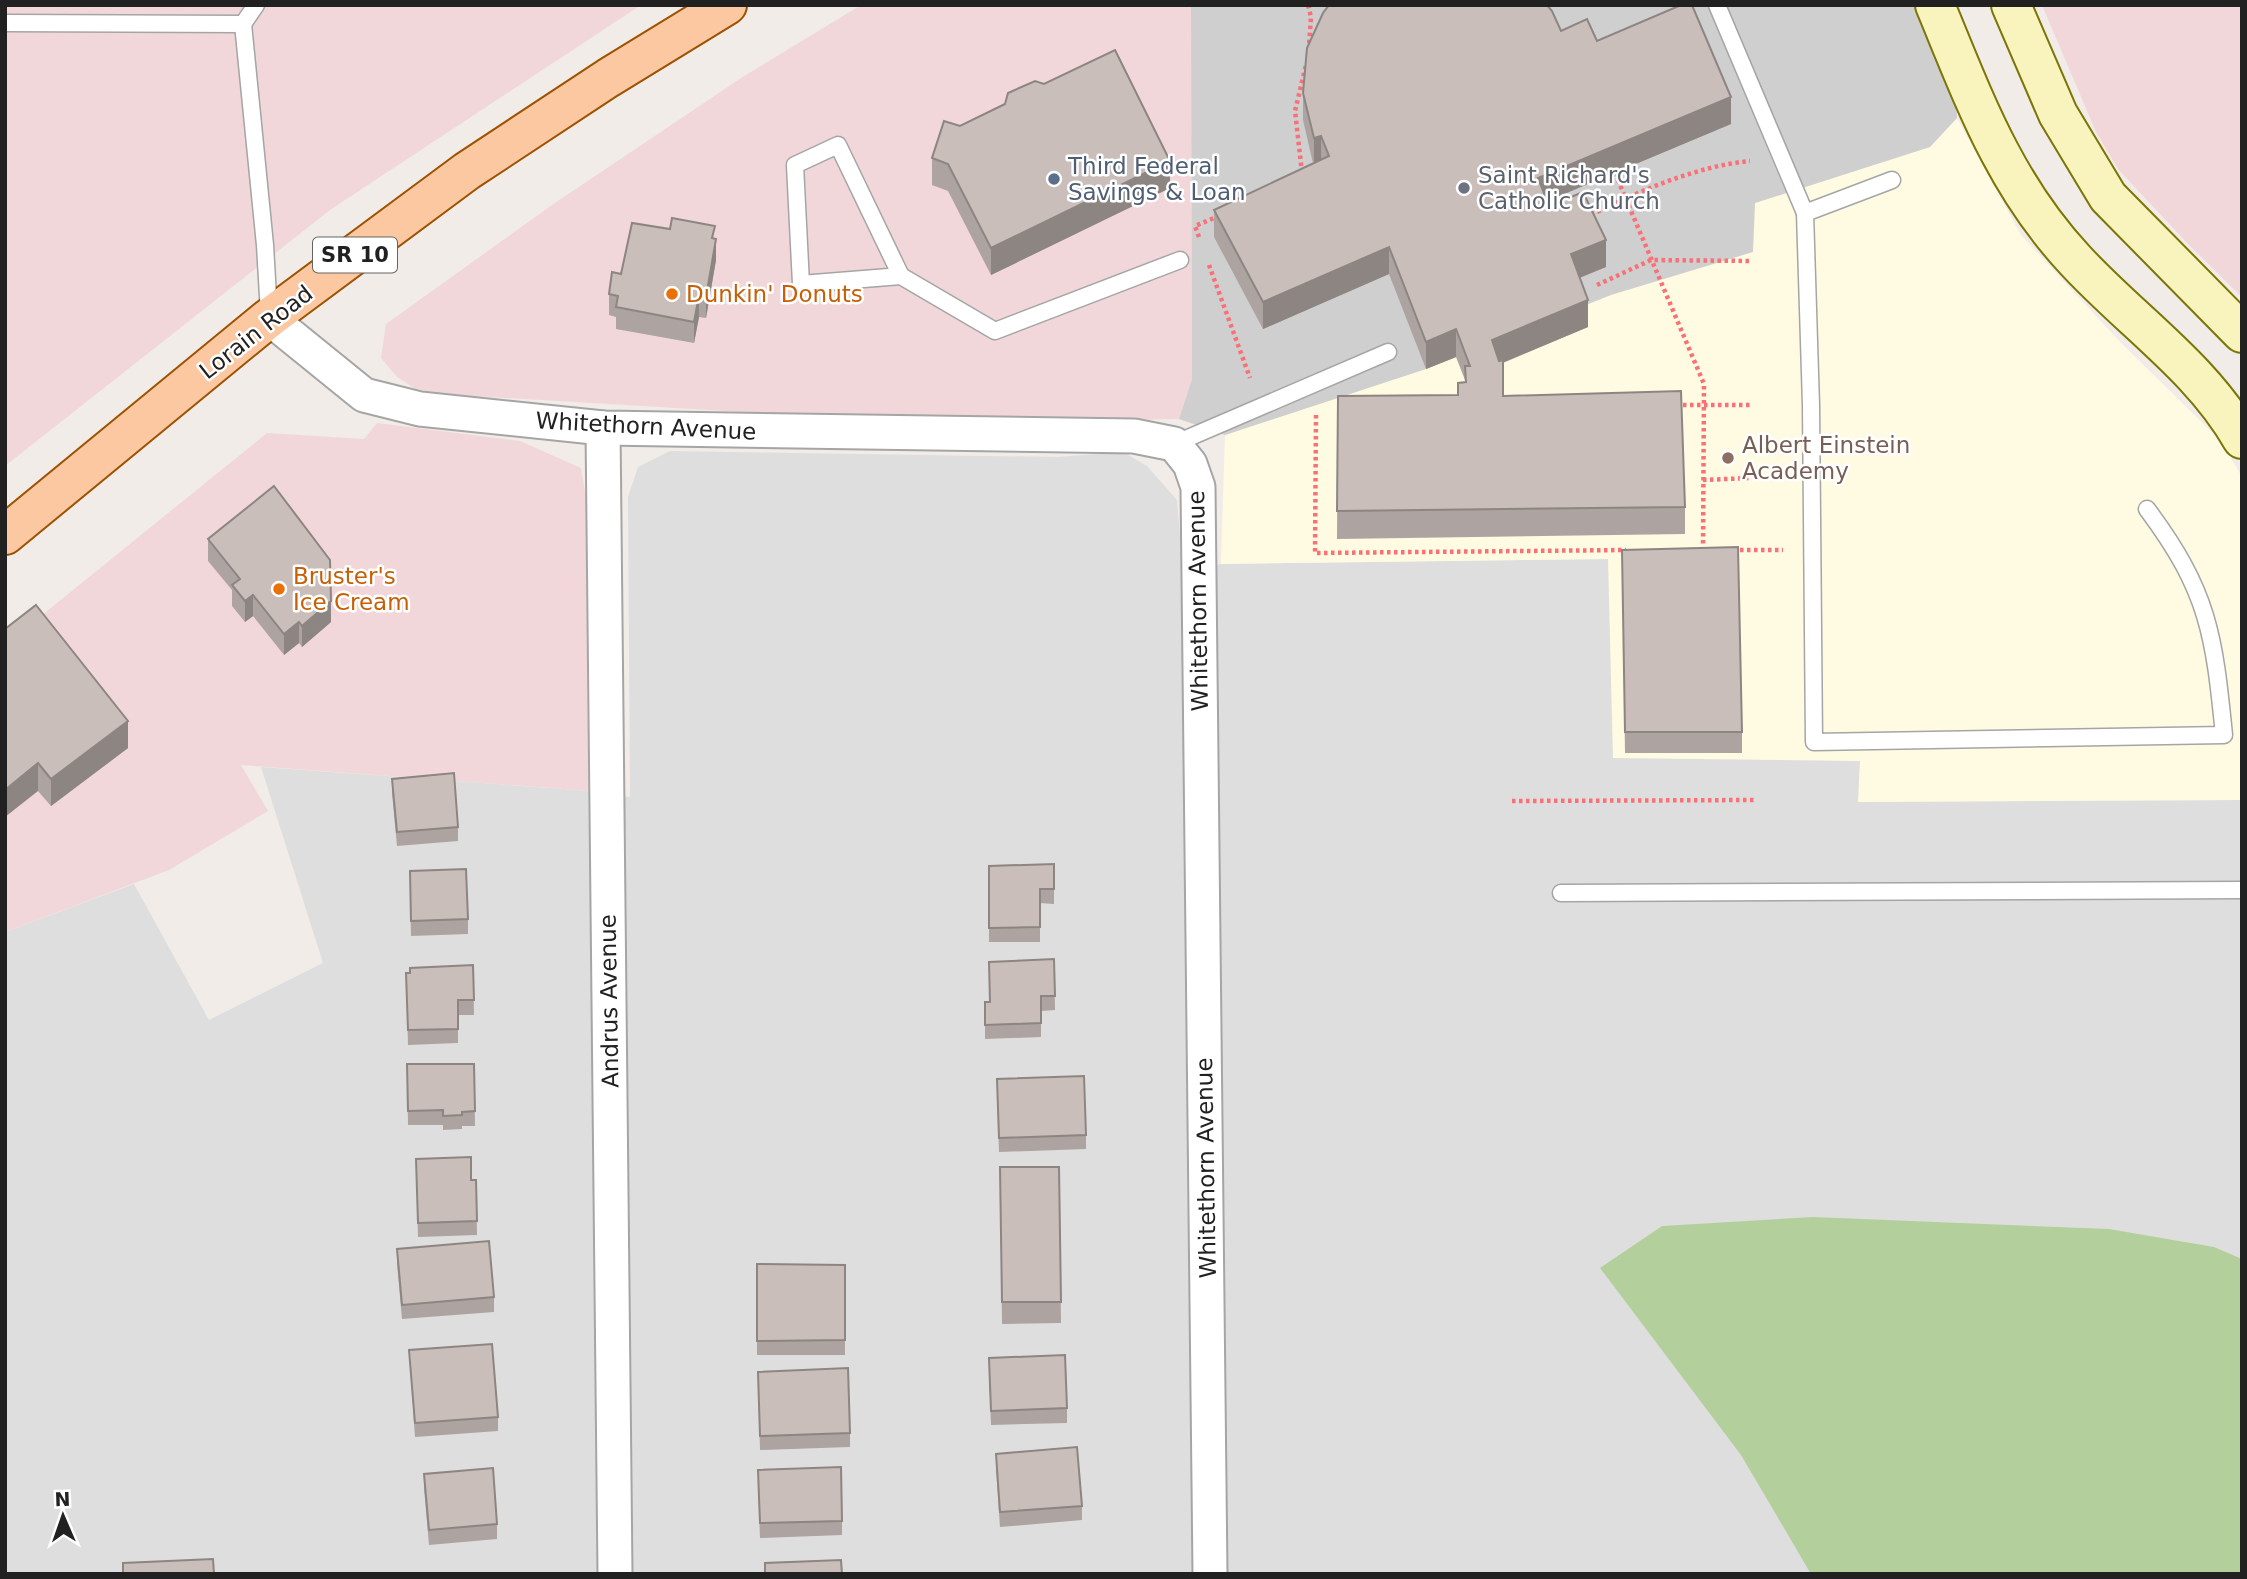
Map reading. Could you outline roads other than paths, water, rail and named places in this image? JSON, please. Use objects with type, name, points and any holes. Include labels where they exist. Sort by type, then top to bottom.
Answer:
[{"type":"main road","name":"Lorain Road","points":[[5,534],[269,318],[467,171],[608,78],[727,5]]},
{"type":"street","points":[[1935,5],[1991,141],[2028,202],[2075,260],[2190,372],[2242,439]]},
{"type":"street","points":[[2011,5],[2058,114],[2108,197],[2242,333]]},
{"type":"street","name":"Whitethorn Avenue","points":[[269,318],[365,395],[420,409],[603,428],[1134,436],[1174,444],[1190,464],[1198,487],[1210,1574]]},
{"type":"street","name":"Andrus Avenue","points":[[603,428],[615,1574]]},
{"type":"lane","points":[[256,5],[243,24],[265,245],[269,318]]},
{"type":"lane","points":[[1717,5],[1805,213],[1814,742],[2224,735],[2216,653],[2208,620],[2196,586],[2173,544],[2147,509]]},
{"type":"lane","points":[[5,23],[243,24]]},
{"type":"lane","points":[[901,276],[801,284],[795,165],[838,145],[901,276],[995,331],[1180,261]]},
{"type":"lane","points":[[1805,213],[1892,180]]},
{"type":"lane","points":[[1174,444],[1388,352]]},
{"type":"lane","points":[[1561,893],[2242,890]]},
{"type":"place","name":"Third Federal Savings & Loan","points":[[1054,179]]},
{"type":"place","name":"Saint Richard's Catholic Church","points":[[1464,188]]},
{"type":"place","name":"Dunkin' Donuts","points":[[672,294]]},
{"type":"place","name":"Albert Einstein Academy","points":[[1728,458]]},
{"type":"place","name":"Bruster's Ice Cream","points":[[279,589]]}]
